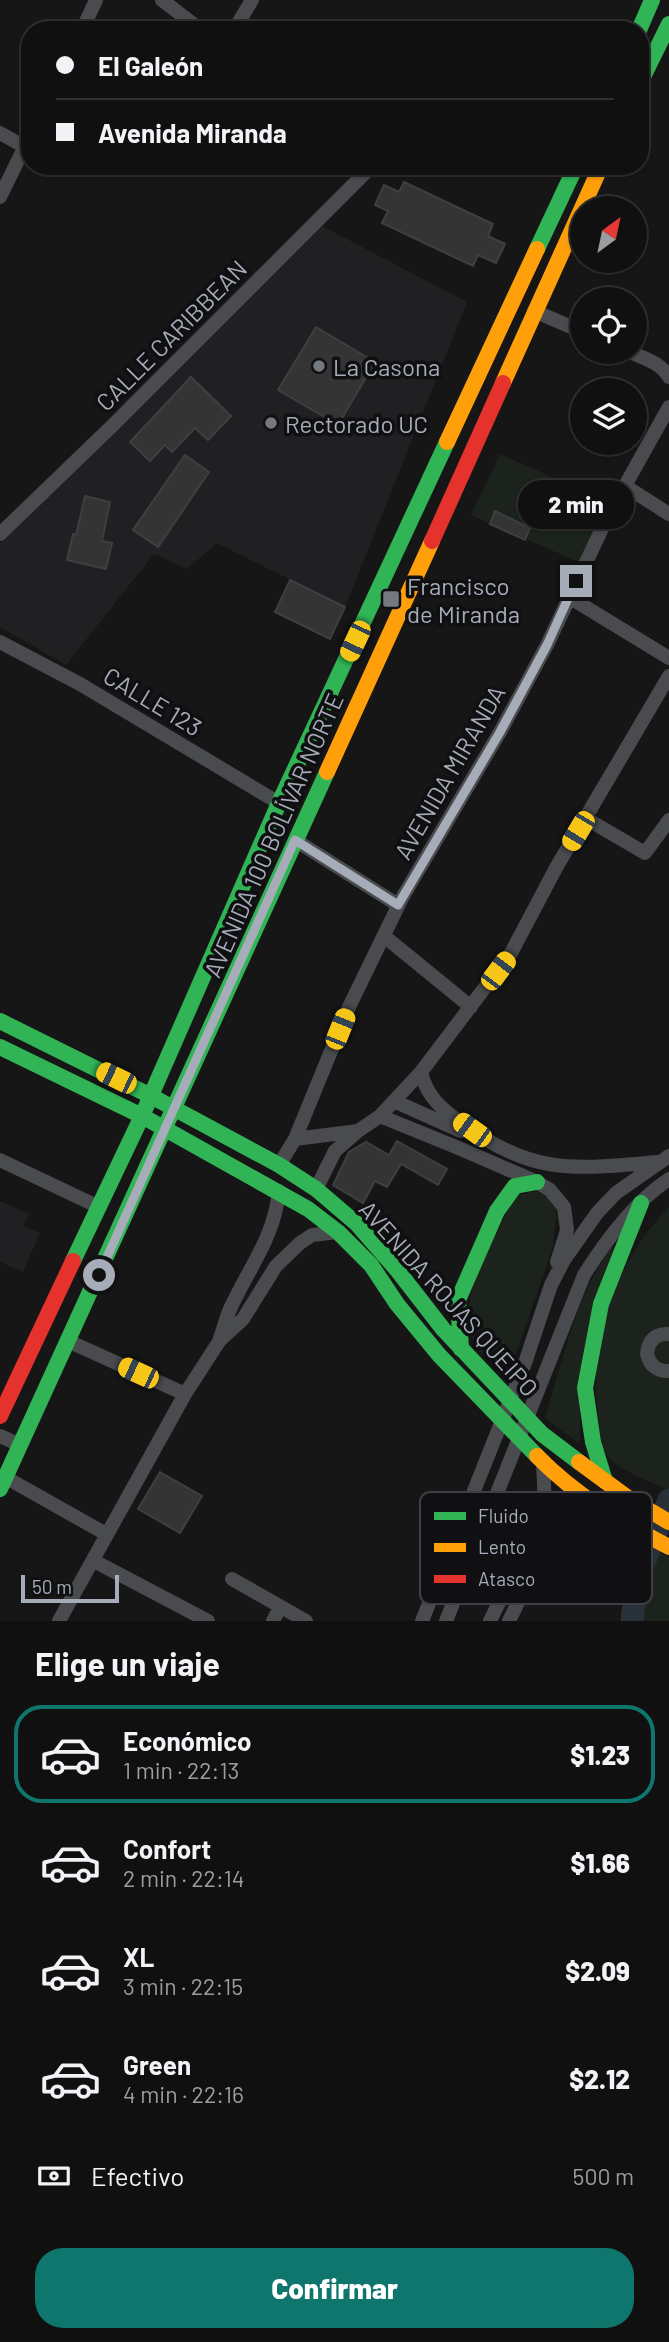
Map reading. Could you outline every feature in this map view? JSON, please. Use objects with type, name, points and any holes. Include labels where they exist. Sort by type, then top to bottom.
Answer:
[{"type":"main road","points":[[643,21],[652,0]]},
{"type":"main road","points":[[649,65],[669,24]]},
{"type":"main road","name":"AVENIDA 100 BOLÍVAR NORTE","points":[[0,1416],[142,1116],[279,803],[572,175]]},
{"type":"main road","name":"AVENIDA 100 BOLÍVAR NORTE","points":[[3,1483],[166,1130],[597,175]]},
{"type":"main road","name":"AVENIDA ROJAS QUEIPO","points":[[0,1021],[151,1096],[279,1165],[316,1189],[357,1224],[462,1350],[542,1434],[619,1492]]},
{"type":"main road","name":"AVENIDA ROJAS QUEIPO","points":[[0,1047],[142,1116],[278,1191],[338,1231],[371,1265],[397,1304],[439,1355],[543,1462],[577,1492]]},
{"type":"main road","points":[[462,1350],[458,1300],[497,1211],[515,1186],[537,1182]]},
{"type":"main road","points":[[605,1481],[593,1442],[585,1388],[601,1304],[641,1203]]},
{"type":"main road","name":"AVENIDA ROJAS QUEIPO","points":[[652,1512],[669,1522]]},
{"type":"main road","name":"AVENIDA ROJAS QUEIPO","points":[[652,1538],[669,1547]]},
{"type":"street","points":[[86,21],[96,0]]},
{"type":"street","points":[[162,0],[189,21]]},
{"type":"street","points":[[239,21],[252,0]]},
{"type":"street","points":[[0,133],[21,139]]},
{"type":"street","points":[[0,197],[21,153]]},
{"type":"street","name":"CALLE CARIBBEAN","points":[[0,534],[363,175]]},
{"type":"street","points":[[534,311],[570,326]]},
{"type":"street","points":[[647,359],[654,362],[669,377]]},
{"type":"street","name":"AVENIDA MIRANDA","points":[[279,1165],[295,1139],[349,1007],[398,905],[493,744],[547,645],[583,566],[669,407]]},
{"type":"street","points":[[625,486],[669,514]]},
{"type":"street","points":[[569,597],[669,659]]},
{"type":"street","name":"CALLE 123","points":[[0,642],[79,684],[279,803]]},
{"type":"street","points":[[316,1189],[335,1151],[380,1116],[422,1073],[511,953],[585,818],[669,676]]},
{"type":"street","points":[[585,818],[645,853],[669,820]]},
{"type":"street","points":[[295,840],[398,905]]},
{"type":"street","points":[[384,936],[471,1007]]},
{"type":"street","points":[[422,1073],[424,1086],[438,1106],[488,1143]]},
{"type":"street","points":[[394,1101],[531,1162],[572,1168],[664,1159]]},
{"type":"street","points":[[380,1116],[537,1182],[550,1190],[564,1207],[567,1230],[551,1285],[525,1363],[474,1492]]},
{"type":"street","points":[[295,1139],[358,1131]]},
{"type":"street","points":[[551,1285],[564,1260],[597,1213],[616,1193],[664,1159]]},
{"type":"street","points":[[0,1160],[99,1207]]},
{"type":"street","points":[[496,1492],[584,1275],[603,1245],[655,1188],[669,1179]]},
{"type":"street","points":[[220,1340],[229,1309],[267,1242],[277,1213],[278,1191]]},
{"type":"street","points":[[59,1621],[185,1394],[220,1340],[243,1319],[276,1266],[300,1243],[312,1235],[338,1231]]},
{"type":"street","points":[[669,1334],[651,1340],[647,1354],[654,1367],[660,1371],[669,1371]]},
{"type":"street","points":[[68,1340],[185,1394]]},
{"type":"street","points":[[0,1436],[20,1445]]},
{"type":"street","points":[[543,1462],[544,1492]]},
{"type":"street","points":[[3,1483],[106,1534]]},
{"type":"street","points":[[94,1561],[208,1621]]},
{"type":"street","points":[[232,1579],[306,1621]]},
{"type":"street","points":[[422,1621],[429,1604]]},
{"type":"street","points":[[446,1621],[453,1604]]},
{"type":"street","points":[[491,1621],[499,1604]]},
{"type":"street","points":[[509,1621],[517,1604]]},
{"type":"street","points":[[273,1621],[280,1607]]},
{"type":"shaded area","name":"Rectorado UC","points":[[322,226],[467,302],[345,607],[217,543],[187,569],[154,554],[66,665],[0,627],[0,543]]},
{"type":"shaded area","points":[[500,454],[610,503],[581,563],[471,515]]},
{"type":"shaded area","points":[[537,1191],[557,1208],[553,1247],[509,1374],[486,1358],[473,1339],[468,1318],[471,1296],[478,1274],[510,1206],[519,1195]]},
{"type":"shaded area","points":[[0,1201],[29,1214],[24,1226],[40,1233],[23,1272],[0,1262]]},
{"type":"shaded area","points":[[669,1207],[669,1490],[625,1470],[605,1453],[600,1438],[596,1393],[601,1335],[609,1306],[633,1253]]},
{"type":"shaded area","points":[[614,1244],[580,1410],[580,1444],[545,1418],[580,1306],[601,1263]]},
{"type":"shaded area","points":[[652,1548],[669,1557],[669,1621],[630,1621],[633,1604],[652,1604]]},
{"type":"building","points":[[404,182],[493,224],[488,236],[505,244],[496,263],[478,255],[473,266],[382,223],[388,211],[375,205],[384,185],[399,192]]},
{"type":"building","points":[[316,327],[375,362],[338,425],[278,390]]},
{"type":"building","points":[[191,377],[231,416],[208,440],[195,428],[172,452],[165,445],[150,461],[130,442]]},
{"type":"building","points":[[185,455],[209,472],[158,547],[133,530]]},
{"type":"building","points":[[85,496],[110,502],[102,541],[112,543],[106,569],[67,560]]},
{"type":"building","points":[[495,511],[530,528],[525,540],[490,524]]},
{"type":"building","points":[[290,580],[345,607],[330,639],[275,612]]},
{"type":"building","points":[[397,1141],[447,1169],[438,1185],[401,1164],[387,1187],[375,1181],[363,1203],[333,1185],[349,1152],[366,1142],[389,1155]]},
{"type":"building","points":[[160,1472],[202,1496],[180,1533],[138,1509]]},
{"type":"waterway","points":[[652,1542],[669,1500]]},
{"type":"waterway","points":[[632,1621],[634,1604]]},
{"type":"traffic: fast","points":[[643,21],[652,0]]},
{"type":"traffic: fast","points":[[649,65],[669,24]]},
{"type":"traffic: fast","points":[[537,249],[572,175]]},
{"type":"traffic: fast","points":[[73,1261],[142,1116],[279,803],[447,442]]},
{"type":"traffic: fast","points":[[0,1489],[327,772]]},
{"type":"traffic: fast","points":[[0,1021],[151,1096],[279,1165],[316,1189],[357,1224],[443,1329],[542,1434],[579,1462]]},
{"type":"traffic: fast","points":[[0,1047],[142,1116],[308,1209],[338,1232],[371,1265],[397,1304],[439,1355],[537,1456]]},
{"type":"traffic: fast","points":[[461,1349],[458,1300],[497,1211],[515,1186],[537,1182]]},
{"type":"traffic: fast","points":[[605,1481],[593,1442],[585,1388],[601,1304],[641,1203]]},
{"type":"traffic: slow","points":[[503,383],[597,175]]},
{"type":"traffic: slow","points":[[447,442],[537,249]]},
{"type":"traffic: slow","points":[[327,772],[432,541]]},
{"type":"traffic: slow","points":[[537,1456],[578,1492]]},
{"type":"traffic: slow","points":[[579,1462],[620,1492]]},
{"type":"traffic: slow","points":[[652,1512],[669,1522]]},
{"type":"traffic: slow","points":[[652,1538],[669,1547]]},
{"type":"traffic: jam","points":[[432,541],[503,383]]},
{"type":"traffic: jam","points":[[0,1416],[73,1261]]},
{"type":"place","name":"La Casona","points":[[319,366]]},
{"type":"place","name":"Rectorado UC","points":[[271,423]]},
{"type":"place","name":"Francisco de Miranda","points":[[391,599]]},
{"type":"route","points":[[99,1275],[295,840],[398,905],[500,732],[547,645],[576,581]]}]
